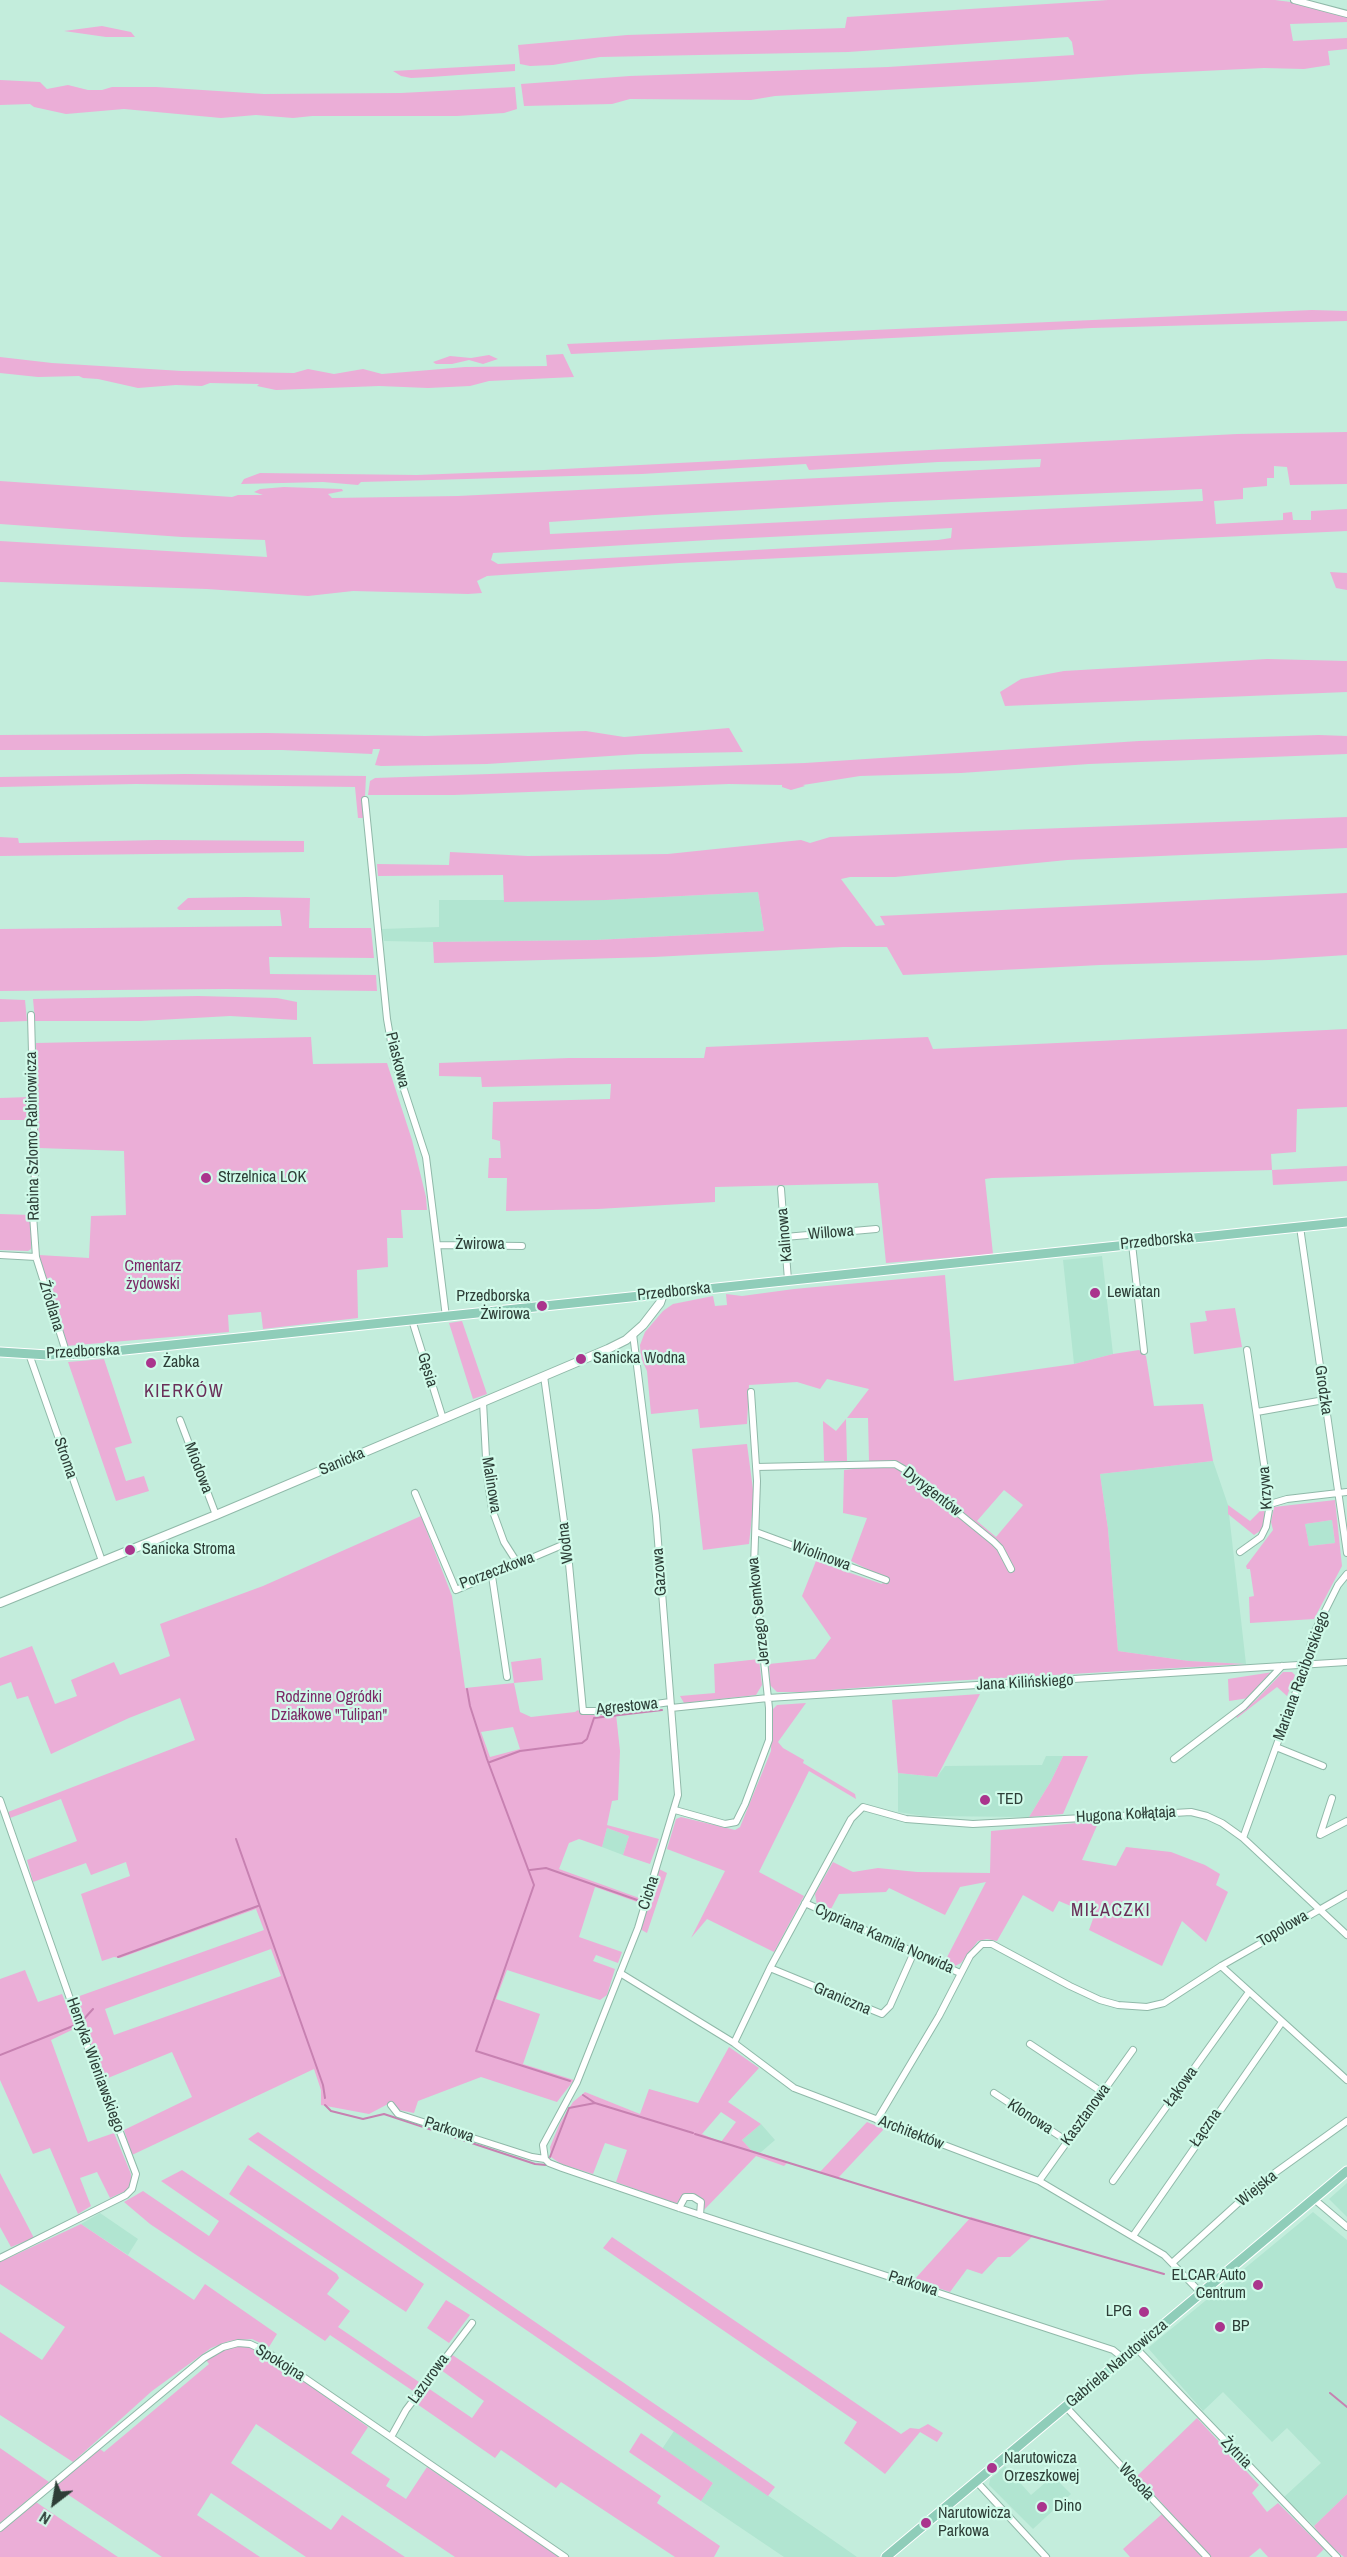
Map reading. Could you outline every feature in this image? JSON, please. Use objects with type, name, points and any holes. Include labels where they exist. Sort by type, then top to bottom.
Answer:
[{"type":"main road","name":"Przedborska","points":[[0,1352],[67,1355],[1347,1222]]},
{"type":"main road","name":"Gabriela Narutowicza","points":[[886,2557],[1347,2171]]},
{"type":"street","points":[[1294,0],[1347,14]]},
{"type":"street","name":"Piaskowa","points":[[365,800],[387,1019],[394,1059],[426,1157],[446,1317]]},
{"type":"street","name":"Rabina Szlomo Rabinowicza","points":[[31,1015],[35,1168],[33,1215],[36,1257]]},
{"type":"street","name":"Kalinowa","points":[[781,1189],[788,1280]]},
{"type":"street","name":"Grodzka","points":[[1300,1227],[1347,1553]]},
{"type":"street","name":"Willowa","points":[[785,1237],[876,1229]]},
{"type":"street","points":[[1132,1244],[1144,1351]]},
{"type":"street","name":"Żwirowa","points":[[438,1245],[522,1246]]},
{"type":"street","points":[[0,1255],[36,1257]]},
{"type":"street","name":"Źródlana","points":[[36,1257],[67,1355]]},
{"type":"street","name":"Sanicka","points":[[0,1603],[216,1515],[608,1348],[633,1334],[660,1303],[663,1294]]},
{"type":"street","name":"Gęsia","points":[[412,1320],[443,1419]]},
{"type":"street","name":"Gazowa","points":[[633,1334],[656,1516],[670,1705],[679,1788],[675,1810]]},
{"type":"street","name":"Krzywa","points":[[1240,1552],[1261,1537],[1266,1527],[1270,1504],[1247,1350]]},
{"type":"street","name":"Stroma","points":[[29,1354],[102,1561]]},
{"type":"street","name":"Wodna","points":[[544,1376],[567,1543],[583,1711]]},
{"type":"street","name":"Jerzego Semkowa","points":[[751,1392],[756,1467],[754,1566],[768,1698]]},
{"type":"street","points":[[1257,1412],[1324,1400]]},
{"type":"street","name":"Malinowa","points":[[483,1402],[487,1476],[492,1509],[504,1542],[518,1564]]},
{"type":"street","name":"Miodowa","points":[[180,1420],[216,1515]]},
{"type":"street","name":"Dyrygentów","points":[[756,1467],[895,1464],[907,1471],[994,1542],[1000,1548],[1011,1569]]},
{"type":"street","points":[[1270,1504],[1287,1499],[1347,1492]]},
{"type":"street","name":"Porzeczkowa","points":[[415,1493],[456,1590],[567,1543]]},
{"type":"street","name":"Wiolinowa","points":[[756,1532],[886,1580]]},
{"type":"street","name":"Mariana Raciborskiego","points":[[1243,1838],[1306,1664],[1313,1635],[1338,1585],[1347,1574]]},
{"type":"street","points":[[492,1576],[507,1677]]},
{"type":"street","name":"Jana Kilińskiego","points":[[768,1698],[1347,1662]]},
{"type":"street","points":[[1174,1760],[1244,1706],[1282,1666]]},
{"type":"street","points":[[670,1705],[768,1698],[768,1745],[739,1819],[732,1824],[725,1824],[675,1810]]},
{"type":"street","name":"Agrestowa","points":[[583,1711],[670,1705]]},
{"type":"street","name":"Mariana Raciborskiego","points":[[1276,1747],[1323,1767]]},
{"type":"street","points":[[1332,1798],[1320,1835],[1347,1821]]},
{"type":"street","name":"Henryka Wieniawskiego","points":[[0,1800],[81,2030],[136,2174],[132,2189],[126,2195],[0,2258]]},
{"type":"street","name":"Hugona Kołłątaja","points":[[805,1903],[851,1819],[862,1807],[867,1806],[906,1819],[973,1824],[1191,1812],[1215,1819],[1243,1838],[1347,1935]]},
{"type":"street","name":"Cicha","points":[[544,2156],[543,2145],[577,2082],[638,1928],[675,1810]]},
{"type":"street","name":"Topolowa","points":[[1221,1966],[1347,1894]]},
{"type":"street","points":[[734,2043],[770,1968],[805,1903]]},
{"type":"street","name":"Cypriana Kamila Norwida","points":[[805,1903],[960,1973],[970,1956],[982,1944],[992,1944],[1070,1986],[1100,2000],[1118,2005],[1147,2007],[1164,2003],[1221,1966]]},
{"type":"street","name":"Graniczna","points":[[770,1968],[878,2014],[886,2012],[890,2006],[914,1952]]},
{"type":"street","points":[[1221,1966],[1347,2080]]},
{"type":"street","name":"Architektów","points":[[620,1972],[734,2043],[794,2088],[1039,2181],[1133,2236],[1172,2263],[1201,2294]]},
{"type":"street","points":[[877,2120],[939,2016],[960,1973]]},
{"type":"street","name":"Łąkowa","points":[[1113,2181],[1249,1992]]},
{"type":"street","name":"Łączna","points":[[1133,2236],[1282,2022]]},
{"type":"street","points":[[1030,2044],[1102,2092]]},
{"type":"street","name":"Kasztanowa","points":[[1039,2181],[1133,2050]]},
{"type":"street","name":"Klonowa","points":[[994,2093],[1067,2141]]},
{"type":"street","name":"Parkowa","points":[[391,2105],[398,2114],[531,2157],[544,2156],[549,2163],[562,2168],[1113,2350],[1123,2358]]},
{"type":"street","name":"Wiejska","points":[[1172,2263],[1258,2185],[1347,2121]]},
{"type":"street","points":[[678,2208],[685,2197],[693,2197],[701,2202],[700,2215]]},
{"type":"street","points":[[1314,2199],[1347,2227]]},
{"type":"street","name":"Lazurowa","points":[[391,2437],[406,2410],[472,2323]]},
{"type":"street","name":"Spokojna","points":[[3,2526],[204,2358],[234,2343],[260,2348],[565,2557]]},
{"type":"street","name":"Żytnia","points":[[1136,2348],[1337,2557]]},
{"type":"street","name":"Wesoła","points":[[1066,2407],[1207,2557]]},
{"type":"street","points":[[976,2481],[1046,2557]]},
{"type":"shaded area","points":[[758,892],[764,931],[596,940],[433,942],[384,941],[382,929],[439,927],[439,900],[606,900]]},
{"type":"shaded area","points":[[1102,1256],[1113,1354],[1074,1364],[1063,1260]]},
{"type":"shaded area","points":[[1213,1461],[1228,1505],[1246,1664],[1189,1661],[1118,1651],[1108,1529],[1100,1474]]},
{"type":"shaded area","points":[[1332,1520],[1335,1543],[1309,1546],[1305,1524]]},
{"type":"shaded area","points":[[1046,1756],[1063,1756],[1029,1817],[923,1816],[898,1812],[898,1773],[937,1777],[945,1766],[1042,1765]]},
{"type":"shaded area","points":[[607,1828],[629,1836],[623,1855],[602,1847]]},
{"type":"shaded area","points":[[761,2124],[775,2140],[760,2153],[751,2150],[742,2140]]},
{"type":"shaded area","points":[[1347,2183],[1347,2217],[1329,2199]]},
{"type":"shaded area","points":[[1313,2212],[1347,2240],[1347,2494],[1314,2526],[1284,2497],[1321,2463],[1287,2428],[1272,2442],[1223,2392],[1203,2411],[1148,2348]]},
{"type":"shaded area","points":[[100,2213],[138,2239],[128,2255],[81,2224]]},
{"type":"shaded area","points":[[674,2431],[857,2557],[784,2557],[701,2501],[713,2483],[662,2449]]},
{"type":"shaded area","points":[[1005,2466],[1031,2495],[1053,2476],[1071,2494],[1033,2529],[989,2485],[990,2479]]},
{"type":"green space","points":[[1108,0],[1275,0],[1314,5],[1347,16],[1347,22],[1290,24],[1293,41],[1347,38],[1347,49],[1328,51],[1330,65],[1304,69],[1264,68],[1141,74],[775,96],[751,100],[630,99],[612,104],[524,106],[521,84],[630,76],[888,67],[1074,55],[1072,42],[1068,37],[848,52],[600,57],[553,65],[530,66],[520,64],[518,45],[627,35],[845,28],[847,17]]},
{"type":"green space","points":[[102,26],[131,32],[135,37],[106,37],[64,31]]},
{"type":"green space","points":[[515,64],[515,71],[431,77],[411,78],[393,71]]},
{"type":"green space","points":[[0,80],[40,82],[47,89],[68,85],[88,90],[112,87],[156,87],[264,94],[401,93],[515,87],[517,109],[504,113],[457,116],[293,118],[256,115],[221,118],[124,109],[66,114],[34,107],[30,104],[0,105]]},
{"type":"green space","points":[[1312,310],[1347,311],[1347,321],[1092,328],[571,354],[567,344]]},
{"type":"green space","points":[[563,354],[574,377],[489,381],[470,386],[428,388],[379,386],[276,390],[257,386],[259,384],[210,383],[202,386],[176,385],[138,388],[79,376],[38,377],[0,373],[0,357],[52,363],[182,371],[294,373],[308,369],[334,374],[363,369],[382,374],[465,367],[547,366],[546,355]]},
{"type":"green space","points":[[489,355],[498,359],[483,364],[469,360],[452,364],[433,362],[450,356],[471,358]]},
{"type":"green space","points":[[1347,432],[1347,484],[1290,485],[1287,467],[1274,466],[1274,478],[1267,478],[1267,486],[1243,488],[1243,499],[1214,501],[1216,524],[1283,520],[1283,513],[1292,512],[1293,520],[1311,520],[1311,511],[1347,509],[1347,531],[679,563],[487,576],[477,581],[482,593],[468,594],[353,591],[308,596],[207,589],[0,582],[0,541],[267,557],[265,540],[182,537],[0,524],[0,481],[232,497],[263,495],[254,492],[260,489],[284,487],[342,489],[343,491],[328,494],[332,498],[458,496],[1040,467],[1041,459],[938,462],[809,470],[806,464],[642,474],[361,482],[358,485],[323,482],[241,484],[244,479],[260,473],[417,475],[544,470],[1237,434]],"holes":[[[1202,489],[1203,501],[550,534],[549,522],[891,502]],[[952,528],[951,538],[938,540],[498,564],[491,560],[493,553]]]},
{"type":"green space","points":[[1330,572],[1347,573],[1347,590],[1336,588]]},
{"type":"green space","points":[[1267,659],[1347,661],[1347,692],[1005,706],[1000,692],[1021,679],[1064,671]]},
{"type":"green space","points":[[729,728],[743,752],[640,754],[487,764],[375,765],[380,749],[373,749],[372,754],[282,750],[0,750],[0,735],[266,733],[425,736],[586,731],[624,737]]},
{"type":"green space","points":[[1347,736],[1347,754],[860,776],[803,785],[805,786],[791,790],[782,785],[729,784],[454,795],[368,795],[370,781],[375,778],[805,763],[1139,741]]},
{"type":"green space","points":[[185,774],[366,776],[364,818],[358,818],[355,787],[136,784],[0,787],[0,777]]},
{"type":"green space","points":[[1347,817],[1347,848],[1067,860],[895,877],[841,879],[876,926],[885,925],[880,916],[1347,893],[1347,955],[1269,960],[1100,965],[903,975],[887,947],[843,947],[654,957],[434,963],[433,942],[596,940],[764,931],[758,892],[606,900],[504,902],[503,875],[378,876],[377,864],[449,865],[450,852],[528,856],[668,854],[801,840],[810,843],[830,837]]},
{"type":"green space","points":[[0,837],[18,838],[19,843],[157,840],[304,841],[304,852],[0,856]]},
{"type":"green space","points":[[188,898],[310,898],[309,928],[371,928],[374,958],[269,957],[270,974],[376,975],[377,991],[226,989],[0,991],[0,929],[282,926],[280,910],[179,910],[177,908]]},
{"type":"green space","points":[[198,996],[277,998],[297,1002],[297,1020],[230,1016],[140,1021],[35,1021],[33,999]]},
{"type":"green space","points":[[0,999],[25,1000],[27,1021],[0,1022]]},
{"type":"green space","points":[[1347,1029],[1347,1107],[1297,1109],[1296,1152],[1271,1154],[1272,1170],[985,1179],[993,1254],[886,1263],[878,1183],[715,1187],[715,1202],[598,1209],[506,1211],[507,1178],[488,1178],[489,1158],[501,1158],[500,1141],[492,1139],[493,1102],[610,1099],[611,1084],[482,1087],[481,1077],[439,1076],[439,1063],[569,1058],[704,1058],[706,1047],[928,1037],[933,1049]]},
{"type":"green space","name":"Cmentarz żydowski","points":[[311,1037],[313,1064],[387,1063],[412,1140],[426,1197],[427,1210],[401,1210],[403,1238],[387,1238],[388,1267],[357,1270],[358,1318],[263,1329],[261,1312],[228,1315],[229,1332],[66,1346],[39,1255],[89,1258],[91,1216],[126,1215],[124,1151],[39,1148],[36,1043]]},
{"type":"green space","points":[[30,1097],[32,1120],[0,1120],[0,1098]]},
{"type":"green space","points":[[1347,1166],[1347,1181],[1273,1185],[1272,1170]]},
{"type":"green space","points":[[0,1214],[31,1215],[31,1249],[28,1251],[0,1250]]},
{"type":"green space","points":[[945,1275],[954,1381],[1074,1364],[1139,1350],[1146,1356],[1154,1406],[1203,1404],[1213,1461],[1100,1474],[1108,1529],[1118,1651],[1189,1661],[1246,1664],[777,1692],[770,1685],[769,1664],[815,1659],[831,1638],[802,1596],[816,1561],[882,1584],[885,1578],[851,1561],[867,1518],[843,1513],[844,1470],[881,1466],[881,1461],[869,1461],[868,1418],[847,1418],[869,1389],[827,1379],[820,1389],[797,1382],[749,1385],[747,1424],[700,1428],[698,1409],[651,1414],[647,1371],[641,1358],[640,1345],[645,1332],[663,1311],[673,1304],[713,1296],[715,1306],[727,1305],[726,1294],[742,1296]],"holes":[[[1004,1490],[1023,1505],[996,1537],[977,1521]]]},
{"type":"green space","points":[[1235,1308],[1242,1347],[1194,1354],[1190,1323],[1207,1321],[1205,1311]]},
{"type":"green space","points":[[462,1321],[487,1394],[473,1399],[449,1323]]},
{"type":"green space","points":[[104,1359],[132,1443],[115,1448],[126,1481],[144,1476],[149,1491],[116,1501],[68,1362]]},
{"type":"green space","points":[[846,1419],[847,1461],[824,1461],[823,1421],[836,1431]]},
{"type":"green space","points":[[747,1444],[754,1497],[749,1544],[703,1550],[692,1449]]},
{"type":"green space","points":[[1335,1500],[1342,1566],[1314,1619],[1250,1623],[1249,1597],[1254,1596],[1250,1569],[1246,1566],[1273,1530],[1271,1522],[1274,1507]],"holes":[[[1332,1520],[1335,1543],[1309,1546],[1305,1524]]]},
{"type":"green space","points":[[1228,1505],[1250,1521],[1264,1507],[1263,1529],[1254,1535],[1228,1514]]},
{"type":"green space","name":"Rodzinne Ogródki Działkowe \"Tulipan\"","points":[[421,1516],[452,1596],[465,1688],[514,1683],[520,1712],[531,1717],[578,1710],[582,1714],[589,1715],[616,1714],[620,1751],[618,1800],[612,1801],[607,1825],[659,1839],[650,1864],[623,1855],[629,1836],[607,1828],[602,1847],[579,1839],[569,1843],[559,1869],[642,1899],[640,1903],[595,1887],[579,1937],[622,1952],[618,1963],[596,1955],[593,1961],[615,1969],[607,1995],[600,2000],[507,1970],[496,1999],[540,2014],[523,2064],[574,2080],[557,2102],[481,2077],[418,2101],[414,2113],[399,2110],[388,2104],[369,2114],[321,2105],[321,2090],[314,2069],[132,2155],[124,2130],[192,2097],[172,2052],[103,2080],[74,1998],[264,1930],[256,1909],[120,1958],[114,1957],[102,1961],[81,1894],[130,1876],[126,1862],[91,1875],[86,1863],[33,1882],[27,1860],[77,1841],[61,1799],[10,1818],[8,1812],[195,1740],[180,1698],[129,1718],[51,1754],[28,1696],[17,1699],[11,1682],[0,1686],[0,1658],[32,1646],[55,1704],[77,1696],[71,1680],[114,1662],[120,1675],[170,1656],[160,1624],[263,1586]],"holes":[[[513,1727],[520,1749],[490,1757],[481,1732]],[[271,1949],[281,1976],[114,2035],[105,2009]]]},
{"type":"green space","points":[[541,1658],[543,1680],[514,1683],[511,1662]]},
{"type":"green space","points":[[759,1659],[762,1685],[756,1695],[684,1703],[680,1696],[715,1693],[714,1664]]},
{"type":"green space","points":[[1273,1672],[1249,1698],[1229,1701],[1228,1679]]},
{"type":"green space","points":[[1283,1672],[1292,1672],[1295,1675],[1287,1696],[1277,1687],[1237,1718],[1236,1716],[1256,1700]]},
{"type":"green space","points":[[980,1694],[937,1777],[898,1773],[892,1700]]},
{"type":"green space","points":[[806,1703],[778,1742],[783,1748],[804,1760],[803,1763],[855,1794],[856,1799],[809,1771],[759,1872],[804,1896],[774,1952],[707,1919],[691,1938],[725,1871],[667,1849],[676,1819],[681,1817],[735,1830],[740,1827],[771,1751],[772,1710],[777,1705]]},
{"type":"green space","points":[[1063,1756],[1088,1756],[1063,1814],[1029,1817],[1051,1781]]},
{"type":"green space","points":[[1099,1821],[1082,1860],[1116,1866],[1126,1847],[1171,1852],[1205,1865],[1220,1874],[1216,1885],[1228,1892],[1206,1942],[1182,1921],[1162,1966],[1089,1930],[1094,1916],[1059,1901],[1053,1912],[1023,1895],[997,1941],[987,1939],[978,1941],[961,1963],[955,1966],[944,1963],[986,1882],[960,1887],[945,1915],[889,1888],[886,1892],[839,1894],[830,1911],[817,1905],[815,1894],[833,1862],[853,1872],[878,1868],[917,1872],[990,1873],[991,1831]]},
{"type":"green space","points":[[659,1869],[667,1873],[647,1933],[640,1929]]},
{"type":"green space","points":[[25,1970],[38,2002],[62,1994],[76,2028],[51,2040],[88,2142],[114,2133],[131,2174],[131,2184],[126,2191],[110,2198],[97,2172],[80,2178],[91,2206],[78,2214],[50,2148],[33,2154],[0,2080],[0,1979]]},
{"type":"green space","points":[[729,2047],[759,2068],[728,2102],[761,2124],[742,2140],[751,2150],[788,2162],[784,2166],[756,2156],[704,2210],[701,2200],[683,2195],[676,2204],[616,2182],[627,2150],[605,2143],[593,2174],[561,2164],[551,2157],[550,2147],[560,2123],[573,2102],[585,2092],[640,2114],[649,2089],[698,2103]],"holes":[[[721,2112],[736,2122],[721,2142],[702,2134]]]},
{"type":"green space","points":[[867,2122],[884,2129],[838,2178],[819,2173]]},
{"type":"green space","points":[[258,2132],[775,2487],[768,2496],[248,2139]]},
{"type":"green space","points":[[248,2165],[424,2284],[406,2312],[229,2194]]},
{"type":"green space","points":[[182,2170],[337,2274],[339,2278],[327,2294],[350,2311],[338,2327],[419,2382],[413,2391],[330,2335],[325,2341],[150,2224],[124,2202],[143,2191],[209,2236],[219,2221],[161,2181]]},
{"type":"green space","points":[[0,2173],[34,2238],[11,2247],[0,2227]]},
{"type":"green space","points":[[971,2217],[1033,2236],[1010,2257],[998,2257],[982,2274],[967,2269],[950,2292],[914,2280]]},
{"type":"green space","points":[[81,2224],[194,2300],[205,2284],[277,2334],[269,2347],[252,2339],[229,2341],[211,2348],[152,2391],[73,2462],[0,2415],[0,2332],[42,2360],[65,2327],[0,2284],[0,2262]]},
{"type":"green space","points":[[612,2237],[901,2434],[910,2428],[919,2429],[928,2424],[943,2433],[937,2442],[920,2432],[885,2474],[844,2443],[857,2422],[603,2248]]},
{"type":"green space","points":[[446,2300],[470,2315],[449,2343],[427,2328]]},
{"type":"green space","points":[[244,2345],[260,2350],[368,2427],[351,2453],[390,2479],[386,2486],[406,2499],[427,2467],[559,2557],[455,2557],[256,2424],[231,2463],[331,2530],[342,2515],[405,2557],[306,2557],[211,2493],[197,2515],[260,2557],[162,2557],[55,2486],[100,2449],[104,2452],[209,2364],[206,2360],[230,2347]]},
{"type":"green space","points":[[451,2354],[661,2496],[657,2503],[720,2546],[714,2557],[675,2557],[561,2482],[556,2488],[501,2450],[495,2458],[417,2404],[428,2388],[472,2418],[484,2401],[441,2370]]},
{"type":"green space","points":[[1197,2418],[1259,2485],[1252,2493],[1267,2512],[1278,2503],[1324,2549],[1316,2557],[1268,2557],[1260,2548],[1249,2557],[1211,2557],[1137,2476]]},
{"type":"green space","points":[[641,2433],[713,2483],[701,2501],[629,2452]]},
{"type":"green space","points":[[0,2448],[49,2482],[0,2523]]},
{"type":"green space","points":[[1347,2494],[1347,2557],[1344,2557],[1323,2540],[1314,2526]]},
{"type":"green space","points":[[36,2502],[118,2557],[0,2557],[0,2529],[14,2521]]},
{"type":"green space","points":[[1162,2514],[1202,2557],[1130,2557],[1123,2549]]},
{"type":"waterway","points":[[467,1689],[487,1759],[534,1885],[476,2051],[570,2081]]},
{"type":"waterway","points":[[490,1762],[520,1751],[582,1743],[587,1739],[594,1718],[662,1710]]},
{"type":"waterway","points":[[236,1839],[323,2085],[325,2098]]},
{"type":"waterway","points":[[530,1870],[546,1868],[640,1901]]},
{"type":"waterway","points":[[118,1957],[258,1906]]},
{"type":"waterway","points":[[82,2021],[93,2009]]},
{"type":"waterway","points":[[0,2055],[73,2026]]},
{"type":"waterway","points":[[583,2095],[595,2103]]},
{"type":"waterway","points":[[550,2157],[569,2108],[595,2103],[693,2133]]},
{"type":"waterway","points":[[325,2105],[331,2111],[363,2119],[384,2114],[535,2164],[546,2165]]},
{"type":"waterway","points":[[695,2134],[965,2217],[1164,2274]]},
{"type":"waterway","points":[[1330,2393],[1347,2407]]},
{"type":"place","name":"Strzelnica LOK","points":[[206,1178]]},
{"type":"place","name":"Lewiatan","points":[[1095,1293]]},
{"type":"place","name":"Przedborska Żwirowa","points":[[542,1306]]},
{"type":"place","name":"Sanicka Wodna","points":[[581,1359]]},
{"type":"place","name":"Żabka","points":[[151,1363]]},
{"type":"place","name":"Sanicka Stroma","points":[[130,1550]]},
{"type":"place","name":"TED","points":[[985,1800]]},
{"type":"place","name":"ELCAR Auto Centrum","points":[[1258,2285]]},
{"type":"place","name":"LPG","points":[[1144,2312]]},
{"type":"place","name":"BP","points":[[1220,2327]]},
{"type":"place","name":"Narutowicza Orzeszkowej","points":[[992,2468]]},
{"type":"place","name":"Dino","points":[[1042,2507]]},
{"type":"place","name":"Narutowicza Parkowa","points":[[926,2523]]},
{"type":"district","name":"KIERKÓW","points":[[184,1392]]},
{"type":"district","name":"MIŁACZKI","points":[[1111,1911]]}]
